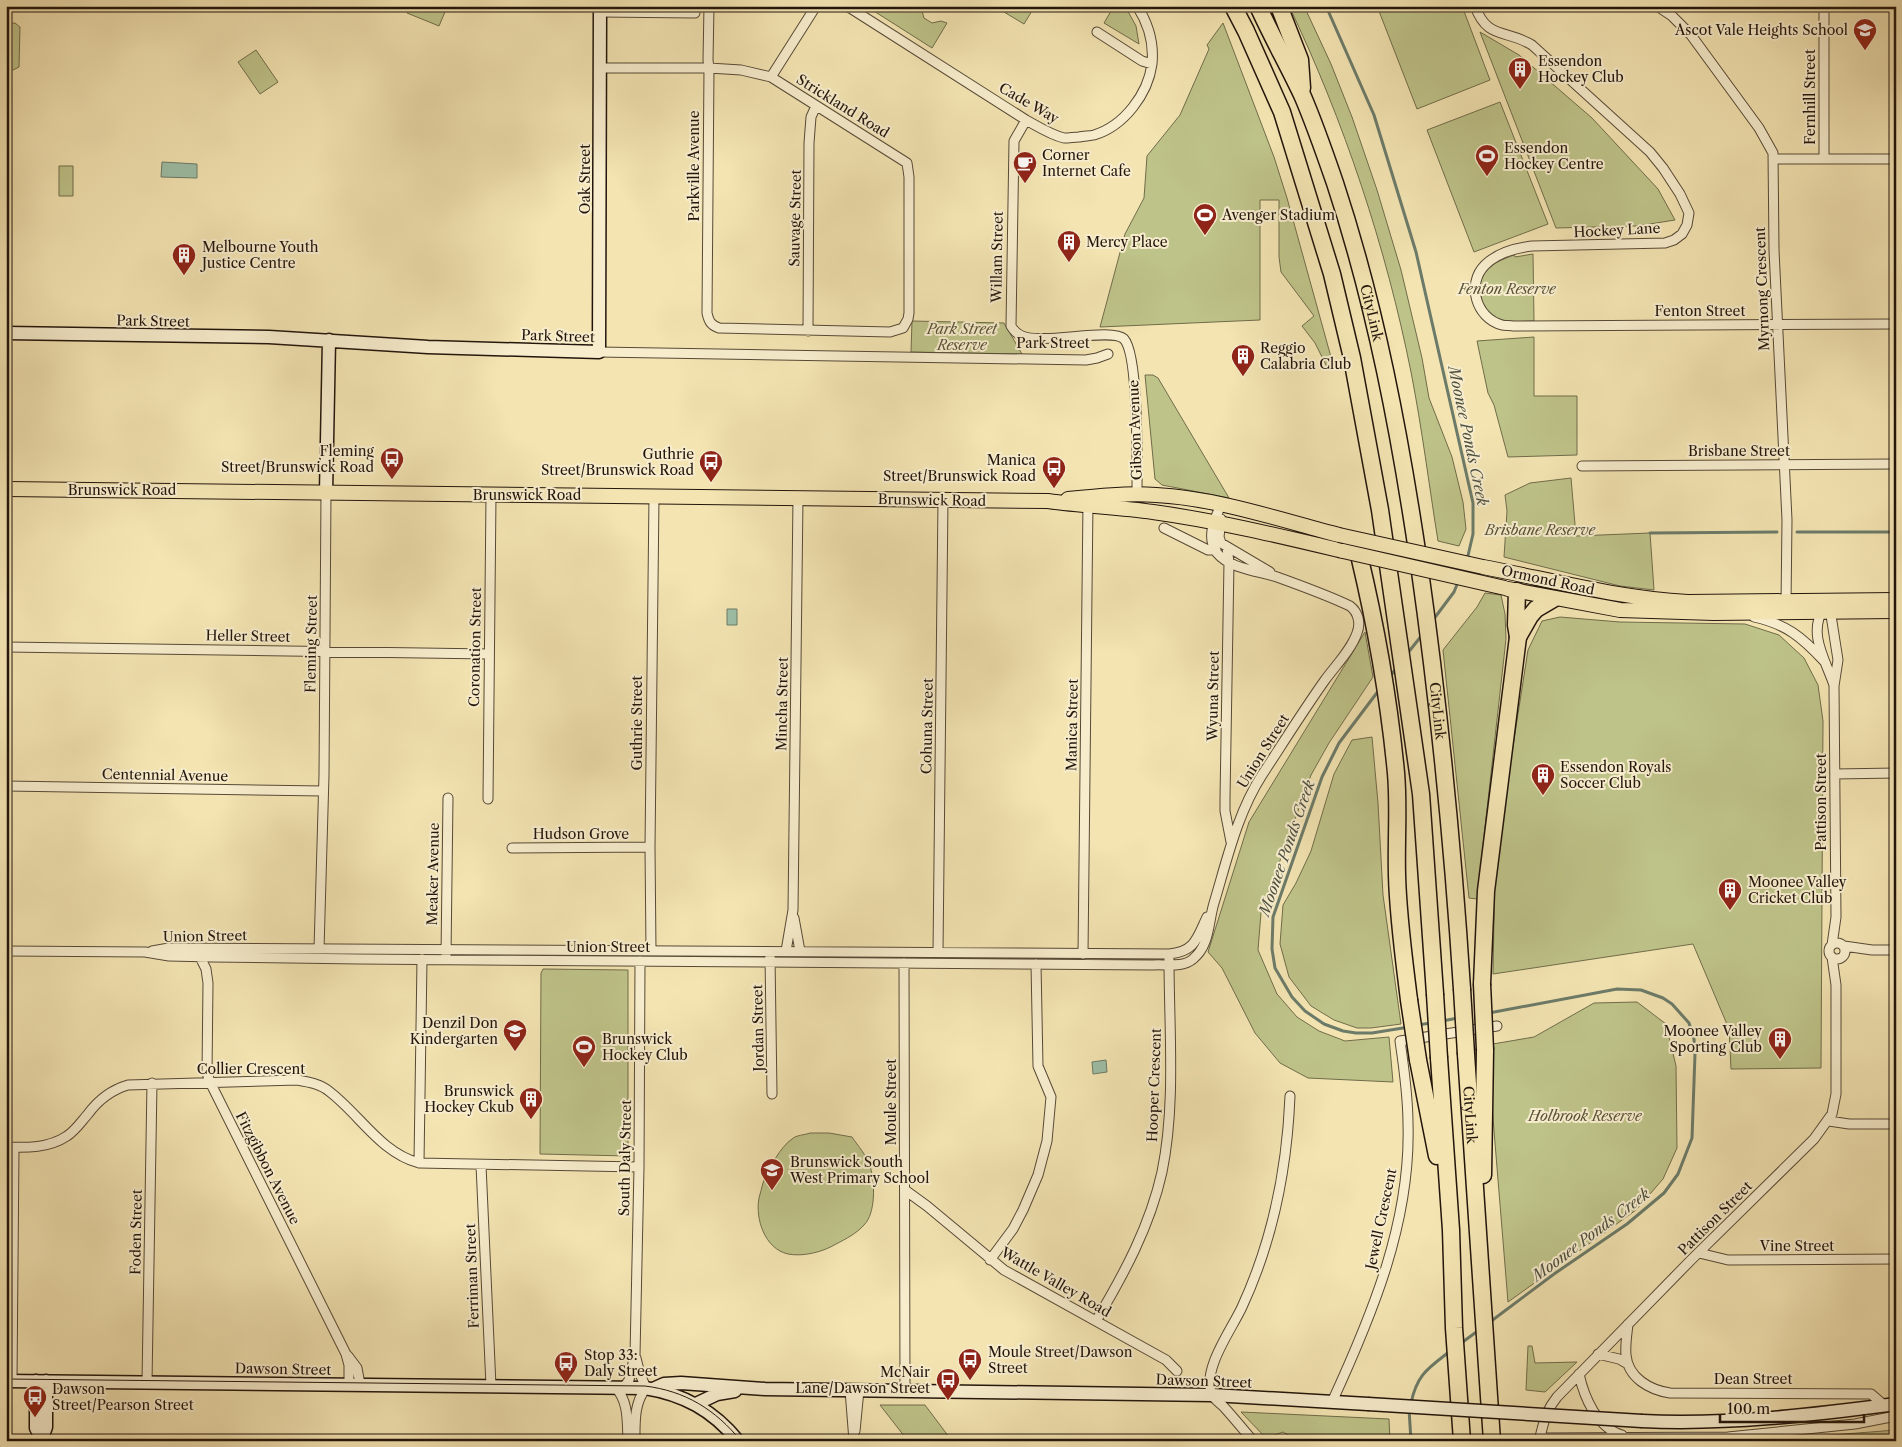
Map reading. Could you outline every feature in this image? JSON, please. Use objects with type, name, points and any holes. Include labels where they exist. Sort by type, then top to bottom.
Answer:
[{"type":"highway","name":"CityLink","points":[[1233,6],[1282,112],[1340,304],[1373,472],[1421,794],[1451,1230],[1454,1328],[1462,1441]]},
{"type":"highway","name":"CityLink","points":[[1258,6],[1304,99],[1335,182],[1376,328],[1402,455],[1432,657],[1456,887],[1492,1441]]},
{"type":"highway","points":[[1279,6],[1300,60],[1304,99]]},
{"type":"highway","points":[[1367,589],[1369,578],[1381,552]]},
{"type":"highway","points":[[1351,553],[1367,589],[1388,713],[1396,773],[1397,875],[1400,929],[1418,1060],[1451,1230]]},
{"type":"highway","points":[[1484,1307],[1485,1050],[1482,984],[1486,891],[1518,637],[1511,590]]},
{"type":"highway","points":[[1518,637],[1536,609],[1553,599]]},
{"type":"main road","name":"Brunswick Road","points":[[6,489],[1088,502],[1217,522]]},
{"type":"main road","name":"Brunswick Road","points":[[1088,502],[1137,495],[1174,497],[1214,503]]},
{"type":"main road","name":"Gibson Avenue","points":[[1137,495],[1137,510]]},
{"type":"main road","name":"Ormond Road","points":[[1214,503],[1340,535],[1381,552],[1511,590],[1553,599],[1620,610],[1667,613],[1727,613],[1786,607]]},
{"type":"main road","name":"Ormond Road","points":[[1217,522],[1351,553],[1381,552],[1511,573],[1622,596],[1688,602],[1896,611]]},
{"type":"main road","points":[[1511,573],[1511,590]]},
{"type":"main road","name":"Ormond Road","points":[[1827,608],[1896,600]]},
{"type":"street","name":"Parkville Avenue","points":[[709,6],[708,320],[712,325],[719,328],[808,331]]},
{"type":"street","points":[[771,77],[816,6]]},
{"type":"street","name":"Cade Way","points":[[847,6],[1026,120],[1046,131],[1065,138],[1094,135],[1121,122],[1139,99],[1149,80],[1152,64],[1152,42],[1143,15],[1137,6]]},
{"type":"street","name":"Hockey Lane","points":[[1476,6],[1479,17],[1487,27],[1532,45],[1650,152],[1670,178],[1689,213],[1687,225],[1682,234],[1674,240],[1665,243],[1532,246],[1509,251],[1491,260],[1481,270],[1476,282],[1478,306],[1487,317],[1502,325],[1534,325]]},
{"type":"street","name":"Myrnong Crescent","points":[[1657,6],[1672,16],[1691,35],[1758,128],[1770,146],[1774,159],[1774,250],[1787,527],[1786,607]]},
{"type":"street","name":"Fernhill Street","points":[[1824,6],[1824,158]]},
{"type":"street","points":[[600,9],[694,13]]},
{"type":"street","name":"Oak Street","points":[[600,9],[600,352]]},
{"type":"street","points":[[1097,32],[1142,61],[1152,64]]},
{"type":"street","name":"Strickland Road","points":[[601,68],[708,68],[741,70],[771,77],[907,163],[909,177],[909,313],[906,324],[903,328],[890,332],[808,331]]},
{"type":"street","name":"Sauvage Street","points":[[808,331],[809,144],[811,117],[816,106]]},
{"type":"street","name":"Willam Street","points":[[1026,120],[1014,141],[1011,326],[1025,337],[1119,335],[1127,343],[1130,350]]},
{"type":"street","points":[[1774,159],[1896,159]]},
{"type":"street","name":"Fenton Street","points":[[1534,325],[1896,324]]},
{"type":"street","name":"Park Street","points":[[6,333],[269,337],[428,347],[600,352],[1086,360],[1108,354]]},
{"type":"street","name":"Fleming Street","points":[[319,949],[326,652],[326,493],[329,340]]},
{"type":"street","name":"Gibson Avenue","points":[[1130,350],[1136,419],[1137,495]]},
{"type":"street","name":"Brisbane Street","points":[[1582,466],[1896,464]]},
{"type":"street","name":"Coronation Street","points":[[488,799],[491,495]]},
{"type":"street","name":"Guthrie Street","points":[[651,951],[650,847],[654,496]]},
{"type":"street","name":"Mincha Street","points":[[786,951],[793,910],[798,498]]},
{"type":"street","name":"Cohuna Street","points":[[938,952],[943,500]]},
{"type":"street","name":"Manica Street","points":[[1083,954],[1088,502]]},
{"type":"street","points":[[1214,503],[1221,544],[1283,579]]},
{"type":"street","points":[[1217,522],[1212,541],[1216,550],[1229,562],[1283,579]]},
{"type":"street","points":[[1164,528],[1210,551],[1216,550]]},
{"type":"street","name":"Wyuna Street","points":[[1227,548],[1229,562],[1225,811],[1232,844]]},
{"type":"street","name":"Union Street","points":[[6,951],[145,952],[169,956],[200,957],[446,960],[1036,964],[1189,963],[1203,949],[1212,907],[1240,818],[1252,793],[1358,632],[1359,622],[1356,612],[1350,606],[1283,579]]},
{"type":"street","name":"Pattison Street","points":[[1827,608],[1817,640],[1834,686]]},
{"type":"street","name":"Pattison Street","points":[[1540,1439],[1542,1424],[1549,1407],[1598,1354],[1814,1139],[1828,1121],[1835,1105],[1836,985],[1841,952],[1836,918],[1834,686],[1838,660],[1827,608]]},
{"type":"street","name":"Pattison Street","points":[[1727,613],[1772,621],[1807,642],[1824,661]]},
{"type":"street","name":"Heller Street","points":[[6,647],[489,654]]},
{"type":"street","points":[[1835,774],[1896,773]]},
{"type":"street","name":"Centennial Avenue","points":[[6,786],[323,791]]},
{"type":"street","name":"Meaker Avenue","points":[[446,950],[448,798]]},
{"type":"street","name":"Hudson Grove","points":[[512,848],[650,847]]},
{"type":"street","name":"Union Street","points":[[145,952],[169,948],[1169,954],[1182,953],[1195,942],[1212,907]]},
{"type":"street","name":"Mincha Street","points":[[793,910],[800,951]]},
{"type":"street","name":"Pattison Street","points":[[1836,918],[1832,945],[1829,951],[1841,952]]},
{"type":"street","points":[[446,950],[446,960]]},
{"type":"street","points":[[1841,952],[1896,950]]},
{"type":"street","points":[[770,951],[771,962]]},
{"type":"street","points":[[1001,953],[1001,963]]},
{"type":"street","name":"Hooper Crescent","points":[[1096,1321],[1136,1248],[1151,1211],[1162,1173],[1169,1114],[1169,954]]},
{"type":"street","name":"Fitzgibbon Avenue","points":[[200,957],[204,962],[208,983]]},
{"type":"street","name":"Fitzgibbon Avenue","points":[[212,957],[208,983],[208,1072],[210,1082],[346,1354],[355,1384]]},
{"type":"street","points":[[419,1163],[422,959]]},
{"type":"street","name":"South Daly Street","points":[[620,1387],[630,1380],[635,1355],[639,1167],[640,961]]},
{"type":"street","name":"Jordan Street","points":[[771,962],[772,1094]]},
{"type":"street","name":"Moule Street","points":[[904,963],[905,1391]]},
{"type":"street","points":[[990,1260],[1023,1210],[1038,1175],[1047,1141],[1051,1097],[1038,1066],[1036,964]]},
{"type":"street","name":"Jewell Crescent","points":[[1332,1402],[1359,1343],[1377,1296],[1392,1245],[1402,1200],[1407,1161],[1408,1125],[1400,1041],[1497,1026]]},
{"type":"street","name":"Collier Crescent","points":[[10,1147],[32,1147],[58,1141],[68,1136],[106,1094],[128,1085],[297,1080],[314,1083],[329,1091],[390,1149],[402,1158],[419,1163],[639,1167]]},
{"type":"street","name":"Foden Street","points":[[148,1382],[152,1083]]},
{"type":"street","points":[[1253,1441],[1212,1394],[1211,1371],[1214,1361],[1251,1288],[1274,1220],[1286,1157],[1290,1096]]},
{"type":"street","points":[[1828,1121],[1849,1124],[1896,1124]]},
{"type":"street","points":[[9,1381],[10,1147]]},
{"type":"street","name":"Ferriman Street","points":[[481,1165],[491,1386]]},
{"type":"street","name":"Wattle Valley Road","points":[[905,1190],[1004,1270],[1166,1360],[1177,1371]]},
{"type":"street","name":"Vine Street","points":[[1699,1252],[1728,1260],[1896,1259]]},
{"type":"street","points":[[1628,1324],[1626,1347],[1628,1364]]},
{"type":"street","points":[[1598,1354],[1619,1359],[1628,1364]]},
{"type":"street","name":"South Daly Street","points":[[635,1355],[640,1374],[650,1389]]},
{"type":"street","name":"Dean Street","points":[[1628,1364],[1632,1372],[1646,1385],[1654,1390],[1670,1393],[1871,1394],[1890,1405]]},
{"type":"street","points":[[1579,1374],[1589,1404],[1602,1421],[1611,1431],[1619,1435],[1634,1437]]},
{"type":"street","name":"Dawson Street","points":[[9,1381],[559,1386],[650,1389],[664,1384],[681,1383],[765,1389],[1212,1394],[1642,1421]]},
{"type":"street","points":[[41,1381],[36,1428],[41,1439]]},
{"type":"street","points":[[620,1387],[626,1408],[628,1441]]},
{"type":"street","points":[[635,1441],[640,1396],[650,1389],[682,1397],[696,1404],[715,1417],[738,1441]]},
{"type":"street","name":"Dawson Street","points":[[696,1404],[717,1394],[765,1389]]},
{"type":"street","points":[[854,1390],[854,1438]]},
{"type":"street","name":"Dean Street","points":[[1642,1421],[1708,1422],[1765,1420],[1890,1405]]},
{"type":"street","points":[[1540,1439],[1743,1436],[1860,1423],[1896,1416]]},
{"type":"green space","points":[[410,6],[431,6],[445,12],[439,26],[407,13]]},
{"type":"green space","points":[[866,6],[914,6],[922,11],[924,18],[932,23],[941,21],[947,23],[932,48]]},
{"type":"green space","points":[[994,6],[1035,6],[1024,24]]},
{"type":"green space","points":[[1114,6],[1125,6],[1136,26],[1139,44],[1104,23]]},
{"type":"green space","points":[[1289,6],[1304,6],[1331,64],[1352,117],[1377,190],[1401,270],[1422,358],[1429,398],[1452,457],[1463,502],[1466,529],[1459,546],[1438,541],[1415,393],[1389,278],[1345,139],[1328,94]]},
{"type":"green space","points":[[1377,6],[1462,6],[1490,80],[1417,109]]},
{"type":"green space","points":[[15,23],[20,27],[19,67],[13,70],[6,69],[6,24]]},
{"type":"green space","points":[[1223,23],[1274,157],[1334,368],[1328,369],[1315,343],[1302,326],[1314,316],[1281,272],[1279,257],[1279,200],[1260,200],[1260,320],[1100,327],[1125,234],[1144,198],[1147,156],[1180,115],[1209,49],[1207,45]]},
{"type":"green space","points":[[1480,32],[1519,55],[1592,118],[1658,189],[1675,220],[1637,226],[1556,228]]},
{"type":"green space","points":[[256,50],[278,82],[260,94],[238,62]]},
{"type":"green space","name":"Essendon Hockey Centre","points":[[1500,102],[1548,224],[1474,252],[1427,130]]},
{"type":"green space","points":[[59,166],[73,166],[73,196],[59,196]]},
{"type":"green space","name":"Fenton Reserve","points":[[1533,254],[1534,321],[1508,321],[1493,316],[1481,298],[1480,283],[1483,276],[1490,267],[1503,259],[1514,255],[1515,257]]},
{"type":"green space","name":"Park Street Reserve","points":[[912,321],[1004,323],[1022,354],[911,352]]},
{"type":"green space","points":[[1534,337],[1534,396],[1577,396],[1577,455],[1508,457],[1494,405],[1488,393],[1477,341]]},
{"type":"green space","points":[[1145,375],[1153,375],[1158,378],[1229,498],[1162,485],[1155,479]]},
{"type":"green space","name":"Brisbane Reserve","points":[[1571,478],[1576,536],[1650,533],[1654,590],[1620,586],[1504,557],[1507,511],[1505,495],[1530,483]]},
{"type":"green space","points":[[1485,593],[1501,595],[1505,614],[1506,639],[1477,899],[1469,898],[1443,650],[1477,607]]},
{"type":"green space","points":[[1560,617],[1620,622],[1745,624],[1779,635],[1804,658],[1818,685],[1823,721],[1821,1068],[1731,1069],[1729,1029],[1693,944],[1493,974],[1495,861],[1528,650],[1542,621]]},
{"type":"green space","points":[[1365,632],[1373,677],[1329,743],[1311,775],[1261,913],[1258,950],[1277,994],[1297,1017],[1319,1031],[1345,1041],[1389,1037],[1393,1082],[1308,1078],[1280,1063],[1255,1033],[1222,968],[1208,952],[1249,822]]},
{"type":"green space","points":[[1372,737],[1383,895],[1401,1024],[1357,1028],[1334,1020],[1311,1006],[1289,977],[1280,944],[1283,905],[1311,851],[1334,774],[1352,740]]},
{"type":"green space","name":"Brunswick Hockey Club","points":[[543,969],[628,970],[628,1156],[540,1154],[541,973]]},
{"type":"green space","name":"Holbrook Reserve","points":[[1637,1002],[1666,1024],[1676,1066],[1677,1148],[1663,1179],[1636,1210],[1508,1302],[1487,1045],[1534,1037],[1594,1003]]},
{"type":"green space","points":[[810,1133],[829,1133],[852,1137],[865,1155],[870,1166],[873,1180],[871,1213],[868,1220],[858,1231],[831,1247],[800,1255],[788,1254],[773,1246],[763,1232],[760,1224],[759,1198],[768,1172],[783,1147],[794,1138]]},
{"type":"green space","points":[[1528,1346],[1532,1346],[1535,1363],[1577,1362],[1545,1392],[1526,1390]]},
{"type":"green space","points":[[880,1405],[925,1405],[952,1441],[908,1441]]},
{"type":"green space","points":[[1241,1412],[1389,1419],[1390,1440],[1299,1441],[1283,1432],[1266,1438]]},
{"type":"green space","points":[[1896,1430],[1896,1441],[1755,1441]]},
{"type":"shaded area","points":[[162,162],[197,164],[197,178],[161,177]]},
{"type":"shaded area","points":[[727,609],[737,609],[737,625],[727,625]]},
{"type":"shaded area","points":[[1106,1060],[1107,1072],[1093,1074],[1092,1062]]},
{"type":"waterway","name":"Moonee Ponds Creek","points":[[1326,6],[1374,115],[1416,252],[1473,503],[1473,534],[1467,560]]},
{"type":"waterway","points":[[1650,533],[1777,532]]},
{"type":"waterway","points":[[1797,532],[1896,532]]},
{"type":"waterway","name":"Moonee Ponds Creek","points":[[1433,620],[1454,592],[1458,582]]},
{"type":"waterway","name":"Moonee Ponds Creek","points":[[1407,654],[1422,635]]},
{"type":"waterway","name":"Moonee Ponds Creek","points":[[1389,678],[1397,667]]},
{"type":"waterway","name":"Moonee Ponds Creek","points":[[1379,690],[1339,743],[1322,777],[1273,917],[1272,949],[1275,968],[1292,997],[1305,1011],[1324,1024],[1343,1031],[1356,1033],[1372,1033],[1409,1027]]},
{"type":"waterway","name":"Moonee Ponds Creek","points":[[1489,1013],[1617,989],[1641,990],[1663,998],[1672,1004],[1689,1023],[1694,1039],[1695,1054],[1692,1138],[1678,1174],[1664,1193],[1627,1224],[1554,1274],[1490,1322]]},
{"type":"waterway","name":"Moonee Ponds Creek","points":[[1442,1021],[1458,1018]]},
{"type":"waterway","name":"Moonee Ponds Creek","points":[[1417,1025],[1431,1023]]},
{"type":"waterway","name":"Moonee Ponds Creek","points":[[1460,1344],[1479,1330]]},
{"type":"waterway","name":"Moonee Ponds Creek","points":[[1411,1403],[1416,1386],[1424,1373],[1449,1352]]},
{"type":"waterway","name":"Moonee Ponds Creek","points":[[1409,1409],[1411,1441]]},
{"type":"tram line","points":[[6,1379],[645,1386],[673,1392],[698,1403],[721,1420],[741,1441]]},
{"type":"place","name":"Ascot Vale Heights School","points":[[1865,51]]},
{"type":"place","name":"Essendon Hockey Club","points":[[1520,90]]},
{"type":"place","name":"Essendon Hockey Centre","points":[[1487,177]]},
{"type":"place","name":"Corner Internet Cafe","points":[[1025,184]]},
{"type":"place","name":"Avenger Stadium","points":[[1205,236]]},
{"type":"place","name":"Mercy Place","points":[[1069,263]]},
{"type":"place","name":"Melbourne Youth Justice Centre","points":[[184,276]]},
{"type":"place","name":"Reggio Calabria Club","points":[[1243,377]]},
{"type":"place","name":"Fleming Street/Brunswick Road","points":[[392,480]]},
{"type":"place","name":"Guthrie Street/Brunswick Road","points":[[711,483]]},
{"type":"place","name":"Manica Street/Brunswick Road","points":[[1054,489]]},
{"type":"place","name":"Essendon Royals Soccer Club","points":[[1543,796]]},
{"type":"place","name":"Moonee Valley Cricket Club","points":[[1730,911]]},
{"type":"place","name":"Denzil Don Kindergarten","points":[[515,1052]]},
{"type":"place","name":"Moonee Valley Sporting Club","points":[[1780,1060]]},
{"type":"place","name":"Brunswick Hockey Club","points":[[584,1068]]},
{"type":"place","name":"Brunswick Hockey Ckub","points":[[531,1120]]},
{"type":"place","name":"Brunswick South West Primary School","points":[[772,1191]]},
{"type":"place","name":"Moule Street/Dawson Street","points":[[970,1381]]},
{"type":"place","name":"Stop 33: Daly Street","points":[[566,1384]]},
{"type":"place","name":"McNair Lane/Dawson Street","points":[[948,1401]]},
{"type":"place","name":"Dawson Street/Pearson Street","points":[[35,1418]]}]
